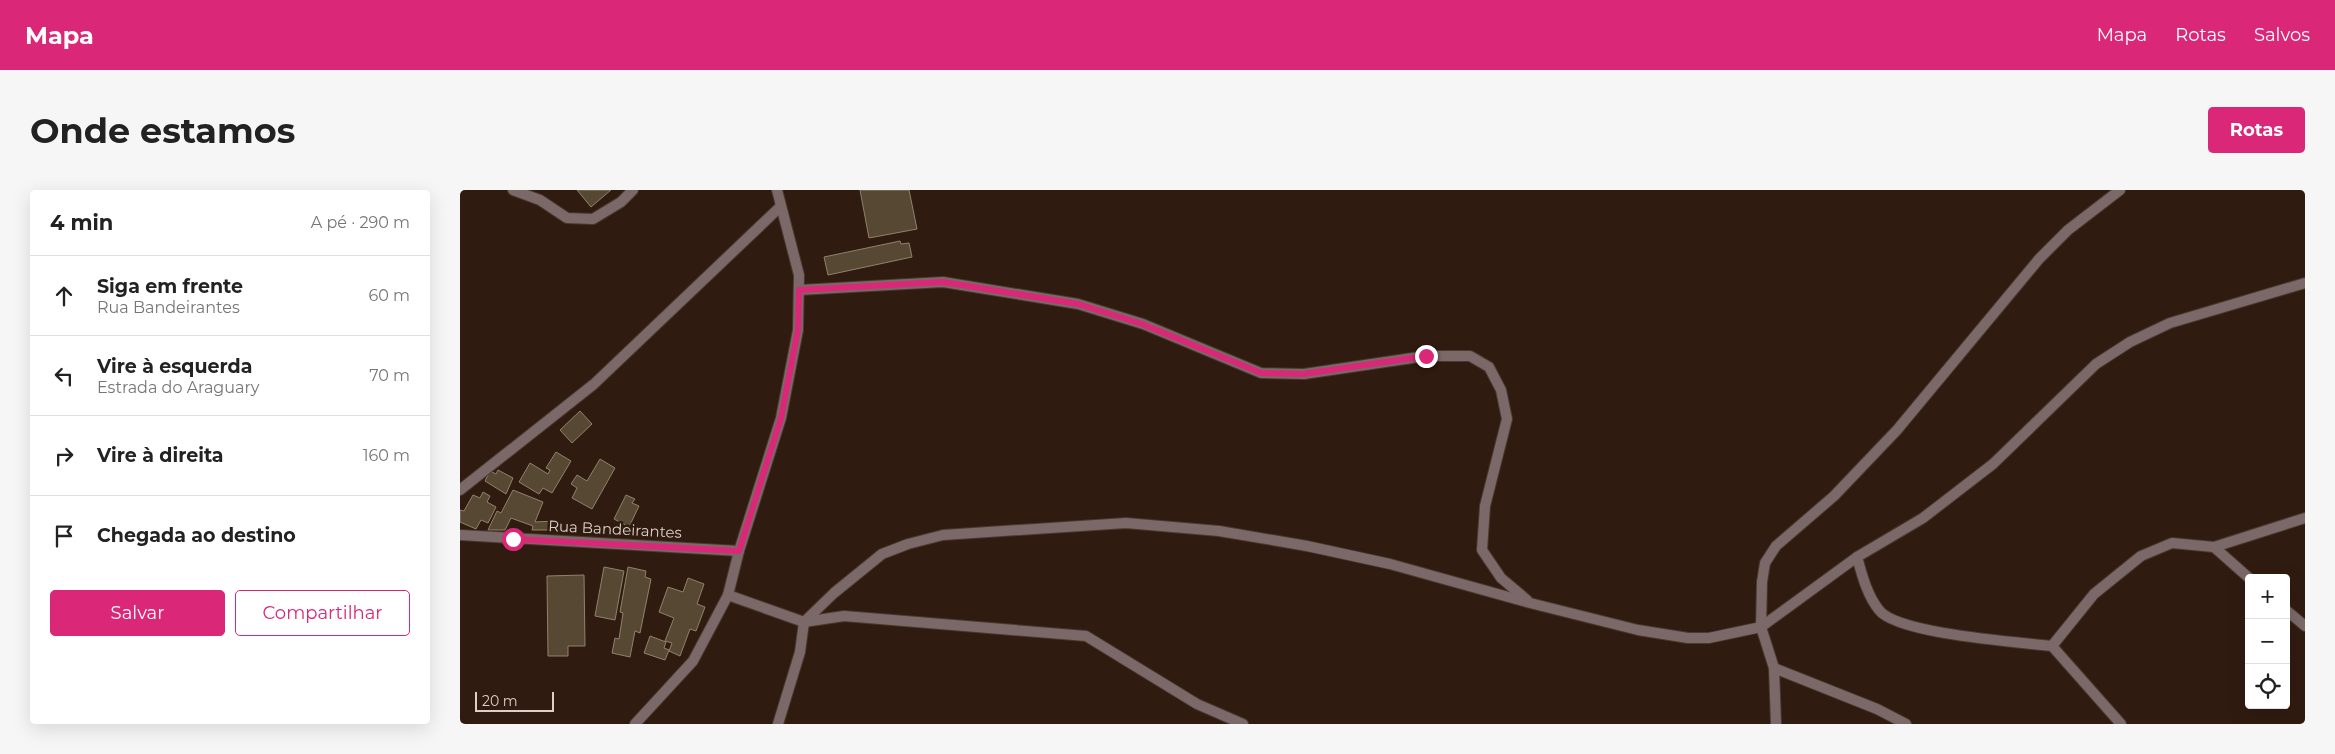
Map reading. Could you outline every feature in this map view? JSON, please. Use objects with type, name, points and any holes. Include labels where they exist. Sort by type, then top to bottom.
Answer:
[{"type":"street","points":[[514,190],[540,200],[567,218],[593,219],[621,202],[633,190]]},
{"type":"street","points":[[635,724],[693,661],[728,595],[739,551],[781,418],[798,330],[799,275],[777,190]]},
{"type":"street","points":[[1776,724],[1774,668],[1761,627],[1762,582],[1765,563],[1776,546],[1834,496],[1897,430],[2045,253],[2068,230],[2120,190]]},
{"type":"street","points":[[460,490],[594,384],[780,207]]},
{"type":"street","points":[[799,290],[943,282],[1078,304],[1142,324],[1261,373],[1304,374],[1426,356],[1470,356],[1490,367],[1501,390],[1507,419],[1485,506],[1482,550],[1501,578],[1530,604]]},
{"type":"street","points":[[778,724],[800,652],[804,622],[834,593],[882,554],[908,544],[943,535],[1126,523],[1219,531],[1307,546],[1390,564],[1530,604],[1638,630],[1688,638],[1709,638],[1761,627],[1857,557],[1923,518],[1993,464],[2096,364],[2130,342],[2170,323],[2305,283]]},
{"type":"street","points":[[2052,646],[2094,594],[2141,556],[2172,543],[2214,547],[2305,518]]},
{"type":"street","name":"Rua Bandeirantes","points":[[460,535],[739,551]]},
{"type":"street","points":[[2214,547],[2245,574]]},
{"type":"street","points":[[1857,557],[1865,583],[1879,611],[1898,623],[1926,630],[2052,646],[2121,724]]},
{"type":"street","points":[[728,595],[804,622],[844,616],[1086,636],[1197,704],[1243,724]]},
{"type":"street","points":[[2290,613],[2305,626]]},
{"type":"street","points":[[1774,668],[1877,709],[1906,724]]},
{"type":"building","points":[[577,190],[611,190],[591,207]]},
{"type":"building","points":[[860,190],[909,190],[917,229],[869,238]]},
{"type":"building","points":[[900,241],[901,244],[909,243],[912,257],[828,275],[824,257]]},
{"type":"building","points":[[580,411],[592,424],[572,443],[560,430]]},
{"type":"building","points":[[556,452],[571,461],[552,493],[543,488],[539,494],[519,482],[530,463],[548,474],[550,470],[546,468]]},
{"type":"building","points":[[600,459],[615,468],[592,509],[572,498],[577,488],[571,484],[577,475],[587,481]]},
{"type":"building","points":[[498,470],[513,478],[506,494],[485,481],[490,471],[496,474]]},
{"type":"building","points":[[513,490],[543,502],[535,522],[556,521],[555,530],[532,530],[533,526],[511,518],[505,530],[488,530],[497,511],[501,513]]},
{"type":"building","points":[[483,492],[490,496],[487,502],[496,507],[488,523],[481,520],[476,529],[460,522],[460,510],[464,511],[473,495],[480,498]]},
{"type":"building","points":[[626,495],[635,499],[632,503],[639,506],[629,527],[614,519]]},
{"type":"building","points":[[604,567],[624,571],[615,620],[595,616]]},
{"type":"building","points":[[628,567],[646,571],[645,577],[651,579],[640,633],[635,631],[630,657],[612,653],[615,638],[619,639],[623,613],[620,612]]},
{"type":"building","points":[[584,575],[585,646],[568,646],[568,656],[548,656],[547,576]]},
{"type":"building","points":[[688,578],[704,584],[697,604],[705,607],[696,631],[690,629],[680,656],[669,651],[672,643],[665,641],[674,618],[659,612],[668,587],[683,592]]},
{"type":"building","points":[[650,636],[666,642],[664,648],[669,650],[665,660],[644,653]]},
{"type":"route","points":[[513,539],[739,551],[781,418],[798,330],[799,290],[943,282],[1078,304],[1142,324],[1261,373],[1304,374],[1426,356]]}]
